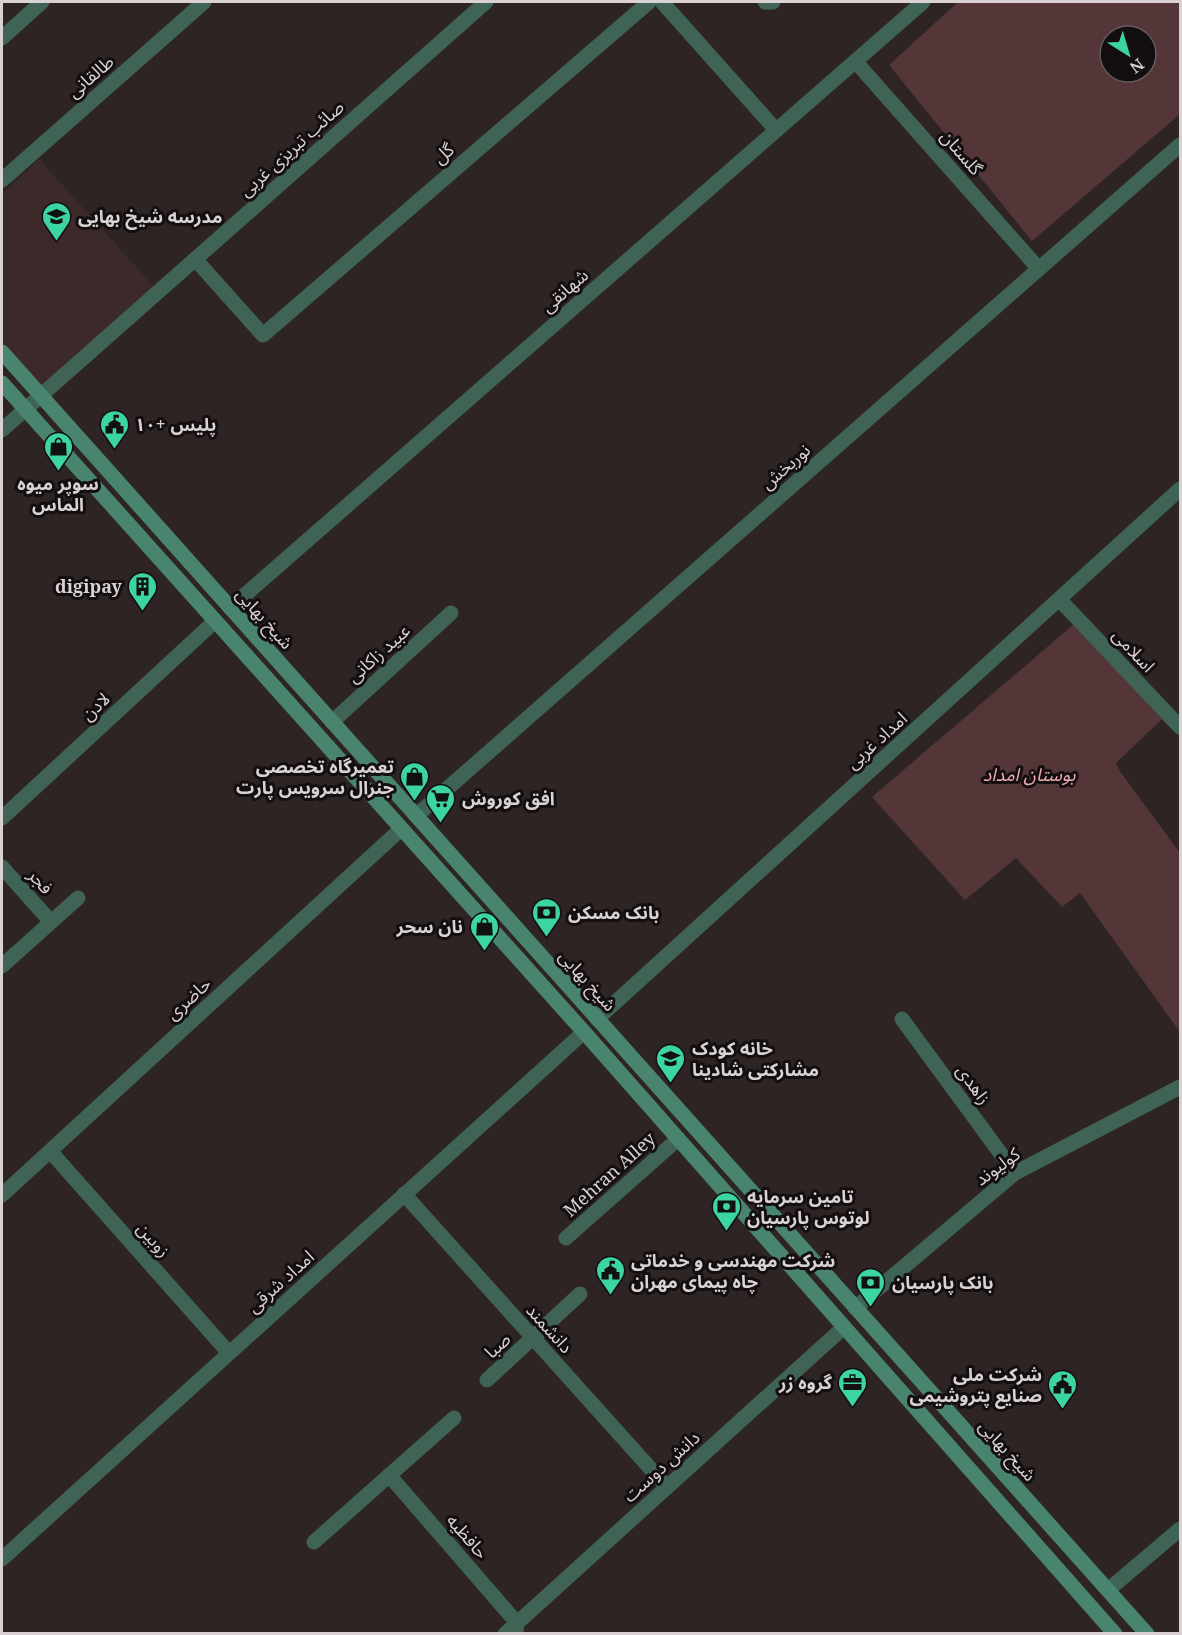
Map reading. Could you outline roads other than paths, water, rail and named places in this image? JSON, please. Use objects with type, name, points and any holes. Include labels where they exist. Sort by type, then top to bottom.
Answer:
[{"type":"main road","name":"شیخ بهایی","points":[[2,352],[1147,1634]]},
{"type":"main road","points":[[2,383],[584,1032],[1115,1634]]},
{"type":"main road","points":[[763,1235],[778,1221]]},
{"type":"street","points":[[2,38],[42,2]]},
{"type":"street","name":"طالقانی","points":[[2,180],[204,2]]},
{"type":"street","name":"گل","points":[[195,259],[263,335],[650,2]]},
{"type":"street","points":[[662,2],[776,130]]},
{"type":"street","name":"شهانقی","points":[[230,608],[923,2]]},
{"type":"street","name":"صائب تبریزی غربی","points":[[2,430],[479,4]]},
{"type":"street","name":"گلستان","points":[[855,61],[1039,269]]},
{"type":"street","name":"نوربخش","points":[[416,816],[1180,145]]},
{"type":"street","name":"امداد غربی","points":[[597,1019],[1180,489]]},
{"type":"street","name":"اسلامی","points":[[1059,599],[1180,727]]},
{"type":"street","name":"عبید زاکانی","points":[[332,722],[451,613]]},
{"type":"street","name":"لادن","points":[[2,818],[214,622]]},
{"type":"street","name":"حاضری","points":[[2,1195],[401,829]]},
{"type":"street","name":"فجر","points":[[2,867],[51,922]]},
{"type":"street","name":"فجر","points":[[2,966],[78,898]]},
{"type":"street","name":"زاهدی","points":[[902,1019],[1015,1173]]},
{"type":"street","name":"امداد شرقی","points":[[2,1559],[584,1032]]},
{"type":"street","name":"کولیوند","points":[[855,1308],[1015,1173],[1180,1087]]},
{"type":"street","name":"Mehran Alley","points":[[566,1238],[678,1139]]},
{"type":"street","name":"زوبین","points":[[50,1151],[229,1353]]},
{"type":"street","name":"دانشمند","points":[[404,1194],[667,1486]]},
{"type":"street","name":"صبا","points":[[487,1380],[580,1294]]},
{"type":"street","name":"دانش دوست","points":[[505,1634],[516,1628],[667,1486],[844,1327]]},
{"type":"street","points":[[314,1542],[454,1418]]},
{"type":"street","name":"حافظیه","points":[[389,1475],[516,1628]]},
{"type":"street","points":[[1108,1590],[1180,1529]]},
{"type":"place","name":"مدرسه شیخ بهایی","points":[[57,242]]},
{"type":"place","name":"پلیس +۱۰","points":[[114,450]]},
{"type":"place","name":"سوپر میوه الماس","points":[[58,472]]},
{"type":"place","name":"digipay","points":[[143,612]]},
{"type":"place","name":"تعمیرگاه تخصصی جنرال سرویس پارت","points":[[415,802]]},
{"type":"place","name":"افق کوروش","points":[[441,824]]},
{"type":"place","name":"بانک مسکن","points":[[547,938]]},
{"type":"place","name":"نان سحر","points":[[484,952]]},
{"type":"place","name":"خانه کودک مشارکتی شادینا","points":[[671,1084]]},
{"type":"place","name":"تامین سرمایه لوتوس پارسیان","points":[[726,1232]]},
{"type":"place","name":"شرکت مهندسی و خدماتی چاه پیمای مهران","points":[[610,1296]]},
{"type":"place","name":"بانک پارسیان","points":[[871,1308]]},
{"type":"place","name":"گروه زر","points":[[853,1408]]},
{"type":"place","name":"شرکت ملی صنایع پتروشیمی","points":[[1063,1410]]},
{"type":"park label","name":"بوستان امداد","points":[[1029,774]]}]
